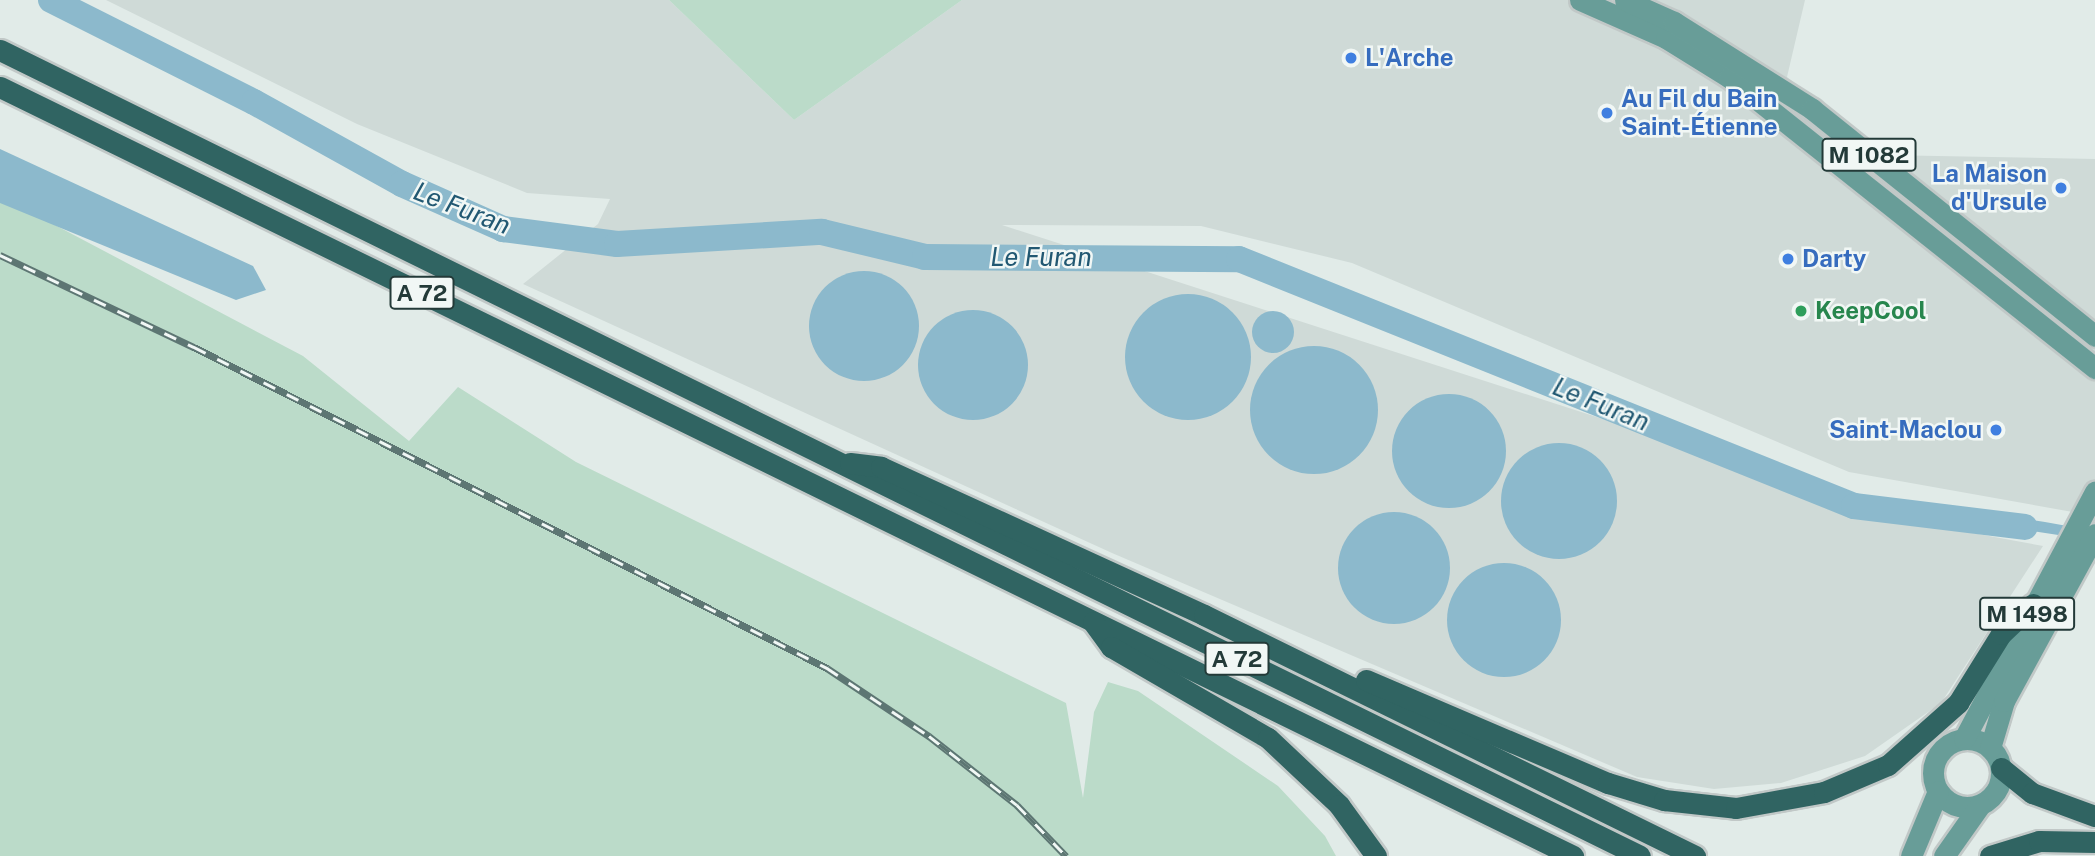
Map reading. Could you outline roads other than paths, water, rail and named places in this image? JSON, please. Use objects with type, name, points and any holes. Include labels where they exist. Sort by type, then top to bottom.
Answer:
[{"type":"highway","name":"A 72","points":[[0,50],[1640,856]]},
{"type":"highway","name":"A 72","points":[[0,88],[1573,856]]},
{"type":"highway","points":[[834,461],[881,467],[1204,615],[1695,856]]},
{"type":"highway","points":[[1204,615],[1608,783],[1664,800],[1737,808],[1824,792],[1888,765],[1958,703],[2001,634],[2033,604]]},
{"type":"highway","points":[[1092,620],[1111,647],[1268,738],[1339,805],[1376,856]]},
{"type":"highway","points":[[2001,768],[2032,793],[2095,816]]},
{"type":"highway","points":[[1990,856],[2039,841],[2095,842]]},
{"type":"main road","name":"M 1082","points":[[1580,0],[1666,38],[1718,71],[2094,368]]},
{"type":"main road","name":"M 1082","points":[[1625,0],[1674,22],[1812,108],[2095,336]]},
{"type":"main road","points":[[1833,161],[1849,139]]},
{"type":"main road","name":"M 1498","points":[[1964,738],[2095,492]]},
{"type":"main road","name":"M 1498","points":[[1990,748],[2004,701],[2095,534]]},
{"type":"main road","points":[[1944,856],[1980,805],[1996,791],[2001,768],[1990,748],[1964,738],[1952,742],[1937,756],[1932,773],[1938,791],[1952,804],[1980,805]]},
{"type":"main road","points":[[1911,856],[1938,791]]},
{"type":"water","points":[[0,149],[253,266],[266,290],[236,300],[0,203]]},
{"type":"water","points":[[864,271],[885,275],[903,287],[915,305],[919,326],[915,347],[903,365],[885,377],[864,381],[843,377],[825,365],[813,347],[809,326],[813,305],[825,287],[843,275]]},
{"type":"water","points":[[1188,294],[1212,299],[1233,312],[1246,333],[1251,357],[1246,381],[1233,402],[1212,415],[1188,420],[1164,415],[1143,402],[1130,381],[1125,357],[1130,333],[1143,312],[1164,299]]},
{"type":"water","points":[[973,310],[994,314],[1012,326],[1024,344],[1028,365],[1024,386],[1012,404],[994,416],[973,420],[952,416],[934,404],[922,386],[918,365],[922,344],[934,326],[952,314]]},
{"type":"water","points":[[1273,311],[1288,317],[1294,332],[1288,347],[1273,353],[1258,347],[1252,332],[1258,317]]},
{"type":"water","points":[[1314,346],[1338,351],[1359,365],[1373,386],[1378,410],[1373,434],[1359,455],[1338,469],[1314,474],[1290,469],[1269,455],[1255,434],[1250,410],[1255,386],[1269,365],[1290,351]]},
{"type":"water","points":[[1449,394],[1471,398],[1489,411],[1502,429],[1506,451],[1502,473],[1489,491],[1471,504],[1449,508],[1427,504],[1409,491],[1396,473],[1392,451],[1396,429],[1409,411],[1427,398]]},
{"type":"water","points":[[1559,443],[1581,447],[1600,460],[1613,479],[1617,501],[1613,523],[1600,542],[1581,555],[1559,559],[1537,555],[1518,542],[1505,523],[1501,501],[1505,479],[1518,460],[1537,447]]},
{"type":"water","points":[[1394,512],[1415,516],[1434,528],[1446,547],[1450,568],[1446,589],[1434,608],[1415,620],[1394,624],[1373,620],[1354,608],[1342,589],[1338,568],[1342,547],[1354,528],[1373,516]]},
{"type":"water","points":[[1987,513],[2095,531],[2065,536],[1991,525]]},
{"type":"water","points":[[1504,563],[1526,568],[1544,580],[1556,598],[1561,620],[1556,642],[1544,660],[1526,672],[1504,677],[1482,672],[1464,660],[1452,642],[1447,620],[1452,598],[1464,580],[1482,568]]},
{"type":"waterway","name":"Le Furan","points":[[51,0],[254,102],[402,184],[503,229],[617,244],[822,232],[925,257],[1239,259],[1854,506],[2025,527]]},
{"type":"railway","points":[[0,255],[194,347],[827,668],[929,736],[1017,805],[1066,856]]},
{"type":"place","name":"L'Arche","points":[[1351,58]]},
{"type":"place","name":"Au Fil du Bain Saint-Étienne","points":[[1607,113]]},
{"type":"place","name":"La Maison d'Ursule","points":[[2061,188]]},
{"type":"place","name":"Darty","points":[[1788,259]]},
{"type":"place","name":"KeepCool","points":[[1801,311]]},
{"type":"place","name":"Saint-Maclou","points":[[1996,430]]}]
